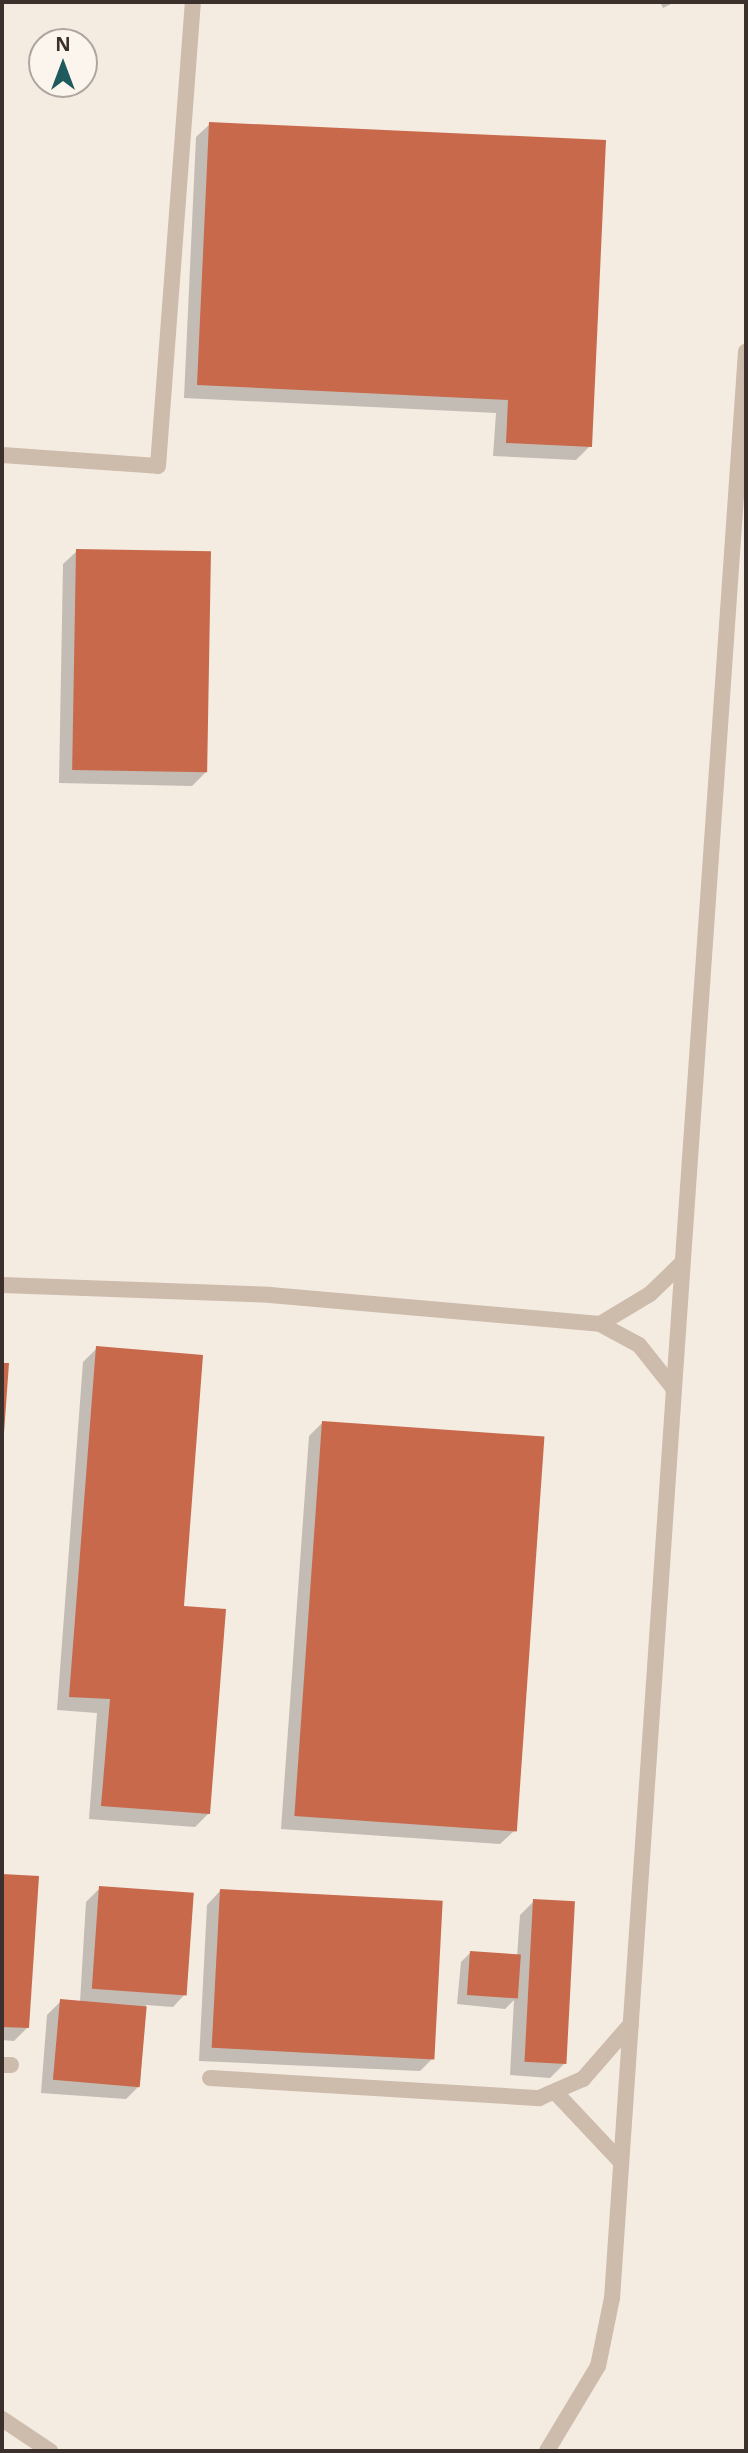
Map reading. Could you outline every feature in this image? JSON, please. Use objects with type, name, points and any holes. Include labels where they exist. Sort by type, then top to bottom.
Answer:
[{"type":"lane","points":[[2,455],[158,466],[193,2]]},
{"type":"lane","points":[[547,2451],[598,2365],[607,2334],[631,2024],[680,1265],[746,351]]},
{"type":"lane","points":[[600,1324],[650,1294],[680,1265]]},
{"type":"lane","points":[[2,1285],[270,1295],[600,1324],[639,1345],[674,1389]]},
{"type":"lane","points":[[210,2078],[519,2098],[557,2094],[583,2079],[631,2024]]},
{"type":"lane","points":[[557,2094],[621,2162]]},
{"type":"lane","points":[[2,2419],[50,2451]]},
{"type":"building","points":[[209,122],[606,140],[592,447],[506,443],[508,400],[197,385]]},
{"type":"building","points":[[76,549],[211,551],[207,772],[72,770]]},
{"type":"building","points":[[96,1346],[203,1355],[184,1606],[226,1609],[210,1814],[101,1806],[110,1699],[69,1697]]},
{"type":"building","points":[[2,1363],[9,1363],[4,1433],[2,1433]]},
{"type":"building","points":[[322,1421],[544,1437],[517,1832],[294,1816]]},
{"type":"building","points":[[2,1874],[39,1876],[29,2028],[2,2027]]},
{"type":"building","points":[[99,1886],[194,1893],[187,1995],[92,1989]]},
{"type":"building","points":[[220,1889],[443,1901],[434,2059],[212,2048]]},
{"type":"building","points":[[533,1899],[575,1901],[566,2064],[524,2062]]},
{"type":"building","points":[[470,1951],[521,1955],[518,1998],[467,1995]]},
{"type":"building","points":[[60,1999],[147,2007],[140,2087],[53,2080]]}]
